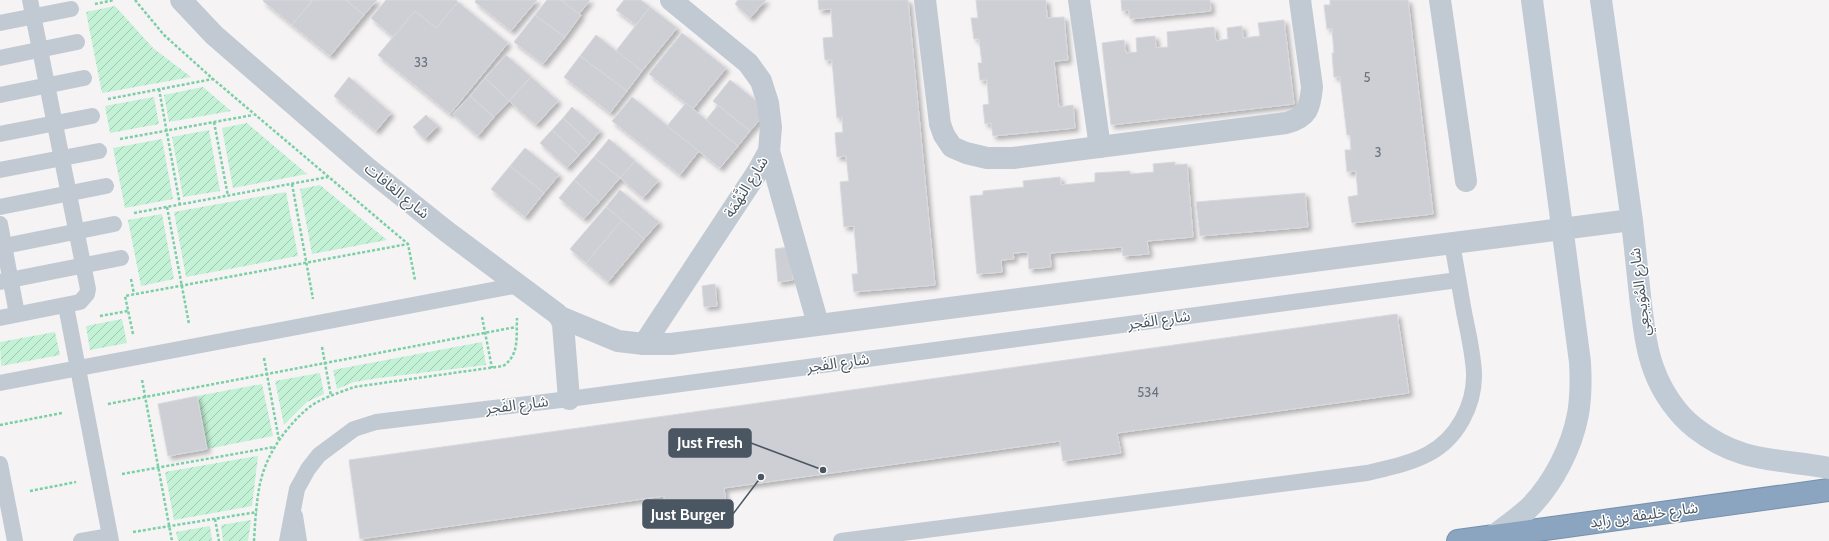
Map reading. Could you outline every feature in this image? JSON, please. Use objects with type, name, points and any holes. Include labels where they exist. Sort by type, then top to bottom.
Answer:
[{"type":"highway","name":"شارع خليفة بن زايد","points":[[1458,541],[1829,490]]},
{"type":"street","name":"شارع الغافات","points":[[181,0],[214,35],[366,167],[446,231],[560,317],[618,341],[644,344],[671,344],[1632,220]]},
{"type":"street","name":"شارع النَّهْمَة","points":[[644,344],[758,171],[769,151],[771,127],[768,103],[761,81],[748,63],[671,0]]},
{"type":"street","points":[[925,0],[940,124],[952,147],[966,153],[987,158],[1013,158],[1286,123],[1298,120],[1308,110],[1312,87],[1300,0]]},
{"type":"street","points":[[1079,0],[1100,147]]},
{"type":"street","points":[[1440,0],[1466,181]]},
{"type":"street","points":[[1493,536],[1530,507],[1546,487],[1560,464],[1578,415],[1581,389],[1580,362],[1532,0]]},
{"type":"street","name":"شارع المُوَيجعِي","points":[[1601,0],[1632,220],[1647,348],[1654,370],[1664,392],[1678,411],[1694,428],[1707,437],[1734,451],[1757,458],[1829,468]]},
{"type":"street","points":[[769,151],[818,324]]},
{"type":"street","points":[[560,317],[564,330],[569,399]]},
{"type":"lane","points":[[0,318],[80,302],[87,294],[88,289],[30,0]]},
{"type":"lane","points":[[0,23],[70,9]]},
{"type":"lane","points":[[0,58],[78,42]]},
{"type":"lane","points":[[0,95],[84,78]]},
{"type":"lane","points":[[0,134],[92,116]]},
{"type":"lane","points":[[0,170],[99,151]]},
{"type":"lane","points":[[0,207],[106,186]]},
{"type":"lane","points":[[0,224],[5,281],[17,314]]},
{"type":"lane","points":[[2,246],[114,224]]},
{"type":"lane","points":[[842,541],[1367,473],[1406,463],[1429,453],[1447,440],[1460,426],[1470,402],[1474,374],[1471,347],[1452,243]]},
{"type":"lane","points":[[5,281],[121,258]]},
{"type":"lane","name":"شارع الفَجر","points":[[287,541],[297,489],[308,469],[319,455],[354,429],[376,422],[569,399],[1458,280]]},
{"type":"lane","points":[[0,383],[519,285]]},
{"type":"lane","points":[[66,306],[110,539],[80,541]]},
{"type":"lane","points":[[0,464],[15,541]]},
{"type":"lane","points":[[294,501],[295,522],[299,541]]},
{"type":"path","points":[[135,0],[164,35],[213,79],[408,244],[420,304]]},
{"type":"path","points":[[103,100],[213,79]]},
{"type":"path","points":[[159,89],[180,205]]},
{"type":"path","points":[[120,140],[254,115]]},
{"type":"path","points":[[214,122],[228,196]]},
{"type":"path","points":[[132,213],[329,177]]},
{"type":"path","points":[[292,184],[331,396]]},
{"type":"path","points":[[167,207],[193,346]]},
{"type":"path","points":[[477,293],[492,368]]},
{"type":"path","points":[[0,425],[516,327]]},
{"type":"path","points":[[260,334],[279,440]]},
{"type":"path","points":[[6,496],[274,447]]},
{"type":"path","points":[[110,539],[257,512]]},
{"type":"path","points":[[215,519],[219,541]]},
{"type":"green space","points":[[115,6],[153,48],[191,77],[102,93],[86,12]]},
{"type":"green space","points":[[203,87],[231,111],[169,122],[164,95]]},
{"type":"green space","points":[[154,97],[159,124],[110,133],[105,106]]},
{"type":"green space","points":[[247,123],[307,174],[233,188],[222,128]]},
{"type":"green space","points":[[209,130],[220,191],[183,197],[172,137]]},
{"type":"green space","points":[[162,139],[173,199],[125,208],[113,148]]},
{"type":"green space","points":[[320,185],[387,240],[312,254],[300,189]]},
{"type":"green space","points":[[286,192],[298,256],[186,277],[174,212]]},
{"type":"green space","points":[[162,214],[174,279],[141,286],[128,220]]},
{"type":"green space","points":[[122,319],[127,343],[90,350],[86,326]]},
{"type":"green space","points":[[55,332],[60,355],[1,366],[0,342]]},
{"type":"green space","points":[[482,342],[486,365],[354,382],[337,389],[333,370]]},
{"type":"green space","points":[[320,373],[324,394],[307,402],[284,425],[275,381]]},
{"type":"green space","points":[[262,384],[273,436],[207,449],[197,396]]},
{"type":"green space","points":[[258,456],[252,506],[174,520],[165,472]]},
{"type":"green space","points":[[251,520],[248,541],[223,541],[221,525]]},
{"type":"green space","points":[[210,526],[212,541],[178,541],[176,532]]},
{"type":"building","points":[[313,0],[346,0],[364,15],[330,56],[292,25]]},
{"type":"building","points":[[346,0],[377,0],[364,15]]},
{"type":"building","points":[[386,0],[456,0],[458,2],[436,28],[415,11],[393,37],[371,18]]},
{"type":"building","points":[[476,0],[537,0],[511,31],[475,2]]},
{"type":"building","points":[[547,0],[561,0],[581,15],[565,37],[535,15]]},
{"type":"building","points":[[561,0],[590,0],[579,14]]},
{"type":"building","points":[[624,0],[641,0],[650,7],[636,25],[616,10]]},
{"type":"building","points":[[738,0],[766,0],[750,18],[735,4]]},
{"type":"building","points":[[818,0],[908,0],[935,285],[854,292],[852,274],[858,274],[854,226],[844,227],[840,182],[849,181],[846,156],[837,157],[835,133],[843,132],[842,117],[837,118],[832,60],[825,60],[823,38],[833,37],[831,9],[819,10]]},
{"type":"building","points":[[976,0],[1046,0],[1047,18],[1064,17],[1068,60],[1054,61],[1059,107],[1073,105],[1075,128],[993,136],[991,123],[985,124],[983,105],[989,104],[987,80],[980,80],[978,63],[982,63],[979,39],[974,39],[971,18],[978,18]]},
{"type":"building","points":[[1121,0],[1210,0],[1211,11],[1130,19],[1129,10],[1122,11]]},
{"type":"building","points":[[1330,0],[1408,0],[1433,214],[1352,223],[1348,197],[1358,195],[1356,171],[1347,172],[1345,150],[1351,150],[1350,135],[1347,135],[1340,77],[1334,77],[1332,28],[1327,29],[1324,5],[1330,5]]},
{"type":"building","points":[[263,1],[312,1],[292,25]]},
{"type":"building","points":[[458,2],[508,43],[450,114],[378,55],[415,11],[436,28]]},
{"type":"building","points":[[650,7],[677,28],[642,71],[616,51]]},
{"type":"building","points":[[535,15],[565,37],[543,64],[514,42]]},
{"type":"building","points":[[1284,20],[1294,104],[1111,125],[1102,43],[1124,40],[1126,53],[1137,52],[1136,38],[1155,36],[1156,48],[1168,47],[1167,32],[1214,27],[1216,41],[1228,39],[1227,28],[1242,26],[1243,38],[1260,36],[1258,23]]},
{"type":"building","points":[[682,33],[726,68],[693,109],[649,74]]},
{"type":"building","points":[[596,35],[642,71],[627,91],[580,56]]},
{"type":"building","points":[[506,55],[531,77],[509,101],[485,78]]},
{"type":"building","points":[[580,56],[627,91],[610,113],[564,77]]},
{"type":"building","points":[[349,77],[391,113],[376,131],[334,96]]},
{"type":"building","points":[[531,77],[558,101],[536,125],[509,101]]},
{"type":"building","points":[[485,78],[509,101],[494,117],[470,96]]},
{"type":"building","points":[[730,80],[768,110],[750,131],[713,101]]},
{"type":"building","points":[[470,96],[494,117],[478,136],[453,114]]},
{"type":"building","points":[[632,97],[699,151],[680,175],[612,121]]},
{"type":"building","points":[[686,103],[738,146],[720,168],[667,126]]},
{"type":"building","points":[[718,105],[750,131],[738,146],[706,120]]},
{"type":"building","points":[[572,107],[600,131],[590,143],[563,118]]},
{"type":"building","points":[[426,115],[438,126],[425,139],[413,127]]},
{"type":"building","points":[[563,118],[590,143],[579,155],[552,130]]},
{"type":"building","points":[[552,130],[579,155],[567,168],[540,143]]},
{"type":"building","points":[[609,139],[635,161],[620,178],[594,157]]},
{"type":"building","points":[[525,148],[559,175],[544,193],[510,166]]},
{"type":"building","points":[[594,157],[620,178],[599,202],[574,180]]},
{"type":"building","points":[[635,161],[658,181],[643,198],[620,178]]},
{"type":"building","points":[[1175,162],[1175,165],[1187,164],[1193,237],[1147,241],[1149,254],[1123,256],[1122,247],[1050,253],[1051,267],[1029,269],[1028,252],[1013,253],[1014,259],[1001,260],[1002,272],[977,274],[970,196],[983,195],[983,191],[1024,187],[1023,181],[1060,177],[1061,185],[1095,182],[1095,173],[1130,171],[1130,174],[1154,172],[1153,164]]},
{"type":"building","points":[[510,166],[544,193],[525,217],[491,189]]},
{"type":"building","points":[[574,180],[599,202],[584,219],[559,198]]},
{"type":"building","points":[[620,190],[659,222],[644,239],[606,207]]},
{"type":"building","points":[[1305,193],[1308,227],[1200,236],[1196,202]]},
{"type":"building","points":[[606,207],[622,220],[586,263],[570,249]]},
{"type":"building","points":[[622,220],[644,239],[608,282],[586,263]]},
{"type":"building","points":[[789,247],[793,280],[778,282],[775,249]]},
{"type":"building","points":[[715,284],[717,306],[704,307],[702,286]]},
{"type":"building","points":[[1397,314],[1409,393],[1117,433],[1121,453],[1063,461],[1060,441],[724,488],[726,504],[667,512],[664,496],[360,539],[349,460]]},
{"type":"building","points":[[197,396],[207,449],[168,456],[158,404]]},
{"type":"place","name":"Just Fresh","points":[[823,470]]},
{"type":"place","name":"Just Burger","points":[[761,477]]}]
